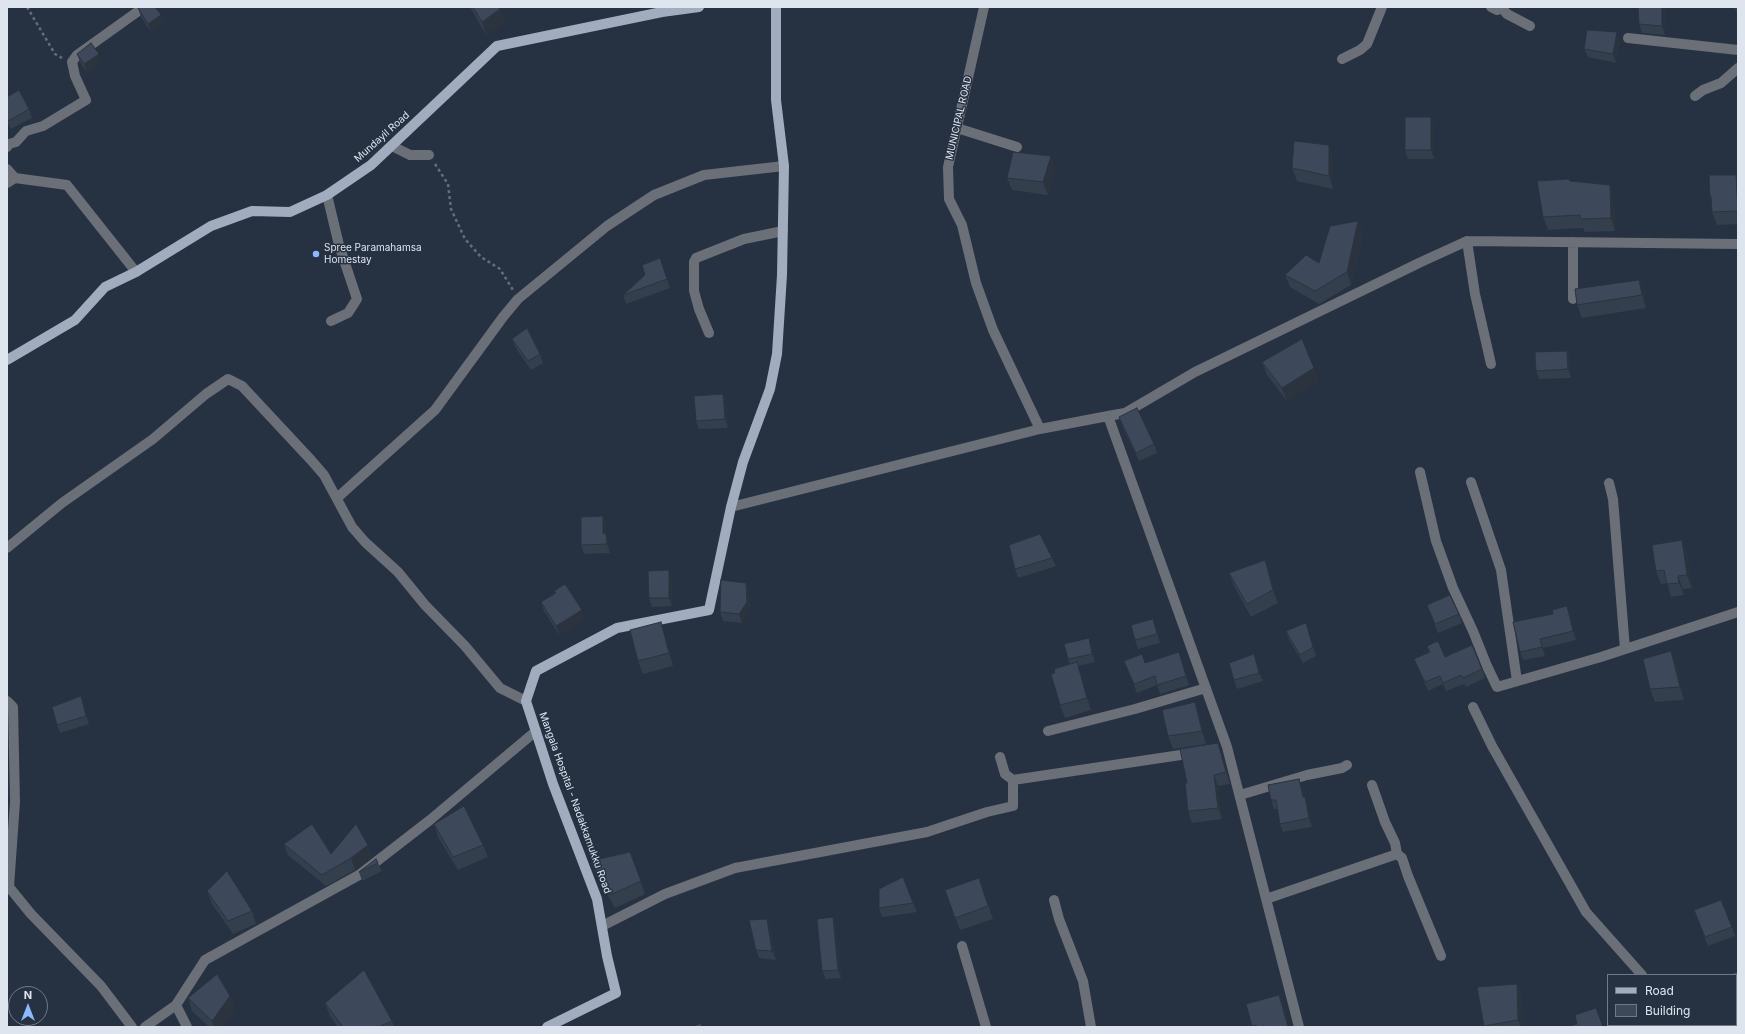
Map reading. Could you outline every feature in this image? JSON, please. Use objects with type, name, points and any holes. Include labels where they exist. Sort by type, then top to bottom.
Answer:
[{"type":"main road","name":"Mundayil Road","points":[[7,360],[75,320],[105,287],[136,272],[211,226],[252,211],[290,212],[327,195],[371,165],[497,46],[662,12],[698,7]]},
{"type":"main road","points":[[526,701],[536,671],[617,628],[709,610],[731,507],[743,462],[770,389],[777,354],[783,231],[784,166],[776,100],[776,7]]},
{"type":"main road","name":"Mangala Hospital - Nadakkamukku Road","points":[[526,701],[553,784],[597,899],[607,956],[616,993],[547,1027]]},
{"type":"street","points":[[7,147],[9,144],[16,142],[26,131],[43,126],[86,100],[75,76],[72,62],[77,55],[144,7]]},
{"type":"street","name":"MUNICIPAL ROAD","points":[[984,7],[948,167],[949,199],[962,225],[976,283],[993,330],[1040,429]]},
{"type":"street","points":[[1342,59],[1360,50],[1367,44],[1382,7]]},
{"type":"street","points":[[1499,7],[1509,16],[1530,26]]},
{"type":"street","points":[[1628,38],[1738,50]]},
{"type":"street","points":[[1695,96],[1703,90],[1721,83],[1738,68]]},
{"type":"street","points":[[957,128],[1017,147]]},
{"type":"street","points":[[392,146],[410,155],[429,155]]},
{"type":"street","points":[[337,498],[435,410],[503,317],[518,299],[608,226],[654,195],[704,175],[784,166]]},
{"type":"street","points":[[7,169],[11,181],[67,185],[136,272]]},
{"type":"street","points":[[327,195],[339,245],[357,295],[357,299],[348,313],[331,321]]},
{"type":"street","points":[[709,333],[699,309],[694,291],[694,268],[696,258],[744,239],[783,231]]},
{"type":"street","points":[[731,507],[1040,429],[1125,413],[1195,372],[1293,323],[1467,241],[1738,244]]},
{"type":"street","points":[[1467,241],[1475,294],[1491,364]]},
{"type":"street","points":[[1573,242],[1573,298]]},
{"type":"street","points":[[7,548],[62,503],[153,439],[206,394],[228,379],[242,386],[324,475],[352,527],[364,542],[398,572],[425,605],[465,646],[500,688],[526,701]]},
{"type":"street","points":[[1108,416],[1206,688],[1223,748],[1240,795],[1299,1027]]},
{"type":"street","points":[[1420,472],[1436,541],[1453,588],[1487,666],[1498,687],[1625,649],[1738,612]]},
{"type":"street","points":[[1471,482],[1501,570],[1517,681]]},
{"type":"street","points":[[1609,483],[1613,500],[1625,649]]},
{"type":"street","points":[[1048,731],[1135,710],[1206,688]]},
{"type":"street","points":[[7,701],[13,707],[15,802],[9,887],[31,914],[101,986],[132,1027]]},
{"type":"street","points":[[1473,707],[1492,746],[1586,912],[1641,974]]},
{"type":"street","points":[[145,1027],[176,1004],[205,960],[359,875],[430,820],[536,731]]},
{"type":"street","points":[[1012,780],[1204,751]]},
{"type":"street","points":[[602,926],[665,894],[735,868],[927,832],[987,812],[1013,806],[1012,780],[1005,774],[1000,757]]},
{"type":"street","points":[[1240,795],[1307,775],[1342,768],[1347,765]]},
{"type":"street","points":[[1372,785],[1385,822],[1395,843],[1397,854],[1402,858],[1408,876],[1442,956]]},
{"type":"street","points":[[1266,899],[1397,854]]},
{"type":"street","points":[[1054,900],[1059,920],[1083,980],[1091,1027]]},
{"type":"street","points":[[962,946],[986,1027]]},
{"type":"street","points":[[176,1004],[187,1027]]},
{"type":"path","points":[[27,7],[55,54],[72,62]]},
{"type":"path","points":[[429,155],[448,184],[451,209],[465,239],[481,257],[500,269],[518,299]]},
{"type":"building","points":[[155,7],[161,15],[148,24],[138,8]]},
{"type":"building","points":[[473,7],[499,7],[500,9],[482,22]]},
{"type":"building","points":[[1638,7],[1662,7],[1662,26],[1639,24]]},
{"type":"building","points":[[1587,30],[1617,32],[1613,54],[1584,49]]},
{"type":"building","points":[[91,43],[99,54],[84,64],[77,54]]},
{"type":"building","points":[[19,90],[29,109],[8,121],[7,97]]},
{"type":"building","points":[[1405,117],[1431,117],[1431,150],[1405,150]]},
{"type":"building","points":[[1294,141],[1329,145],[1329,176],[1292,168]]},
{"type":"building","points":[[1013,152],[1051,156],[1043,182],[1007,178]]},
{"type":"building","points":[[1709,175],[1736,175],[1738,211],[1712,212]]},
{"type":"building","points":[[1569,179],[1570,181],[1610,185],[1611,218],[1580,219],[1580,215],[1543,217],[1537,181]]},
{"type":"building","points":[[1358,221],[1347,272],[1315,291],[1285,275],[1306,255],[1319,263],[1330,226]]},
{"type":"building","points":[[660,258],[667,279],[623,295],[645,275],[642,265]]},
{"type":"building","points":[[1639,280],[1642,295],[1577,305],[1575,289]]},
{"type":"building","points":[[527,328],[540,354],[528,361],[512,339]]},
{"type":"building","points":[[1302,339],[1314,368],[1282,388],[1262,362]]},
{"type":"building","points":[[1567,351],[1568,369],[1536,371],[1535,352]]},
{"type":"building","points":[[723,394],[725,419],[696,421],[694,396]]},
{"type":"building","points":[[1137,408],[1154,444],[1136,453],[1119,417]]},
{"type":"building","points":[[603,516],[603,533],[606,534],[607,544],[581,545],[581,517]]},
{"type":"building","points":[[1040,534],[1052,558],[1015,569],[1009,545]]},
{"type":"building","points":[[1682,540],[1687,575],[1678,576],[1679,583],[1667,584],[1664,570],[1656,571],[1652,545]]},
{"type":"building","points":[[1265,560],[1273,590],[1247,604],[1229,573]]},
{"type":"building","points":[[669,570],[669,598],[649,598],[648,571]]},
{"type":"building","points":[[721,580],[746,583],[747,602],[739,614],[720,612]]},
{"type":"building","points":[[565,584],[582,610],[556,626],[541,602],[556,593],[554,591]]},
{"type":"building","points":[[1450,595],[1459,614],[1435,624],[1427,605]]},
{"type":"building","points":[[1567,606],[1573,631],[1540,639],[1542,647],[1520,652],[1513,622],[1553,614],[1552,610]]},
{"type":"building","points":[[1153,619],[1157,634],[1135,640],[1131,625]]},
{"type":"building","points":[[661,622],[669,653],[638,661],[630,630]]},
{"type":"building","points":[[1306,623],[1313,647],[1300,655],[1286,631]]},
{"type":"building","points":[[1089,638],[1092,654],[1068,659],[1064,644]]},
{"type":"building","points":[[1438,641],[1445,657],[1472,645],[1482,669],[1463,678],[1461,675],[1443,683],[1440,676],[1425,682],[1414,659],[1430,652],[1427,646]]},
{"type":"building","points":[[1671,651],[1680,687],[1650,689],[1643,659]]},
{"type":"building","points":[[1179,652],[1186,676],[1157,685],[1155,676],[1134,684],[1124,661],[1142,654],[1145,663]]},
{"type":"building","points":[[1254,654],[1259,673],[1234,680],[1229,663]]},
{"type":"building","points":[[1077,662],[1087,698],[1060,705],[1051,674],[1055,673],[1054,669]]},
{"type":"building","points":[[81,696],[86,716],[57,725],[52,707]]},
{"type":"building","points":[[1195,702],[1202,731],[1168,736],[1162,710]]},
{"type":"building","points":[[1218,743],[1226,772],[1214,775],[1218,808],[1188,811],[1185,783],[1187,783],[1180,749]]},
{"type":"building","points":[[1299,779],[1303,797],[1305,797],[1309,818],[1280,824],[1276,800],[1271,800],[1268,785]]},
{"type":"building","points":[[464,806],[483,845],[453,857],[434,824]]},
{"type":"building","points":[[312,824],[331,854],[356,824],[368,845],[351,858],[322,875],[284,844]]},
{"type":"building","points":[[630,852],[641,881],[610,895],[591,861]]},
{"type":"building","points":[[376,859],[378,863],[359,872]]},
{"type":"building","points":[[227,871],[252,911],[228,921],[207,891]]},
{"type":"building","points":[[903,877],[913,903],[879,908],[879,889]]},
{"type":"building","points":[[979,878],[988,906],[955,918],[945,890]]},
{"type":"building","points":[[1721,900],[1732,927],[1705,937],[1694,910]]},
{"type":"building","points":[[833,917],[838,970],[822,971],[817,919]]},
{"type":"building","points":[[767,919],[772,951],[756,950],[749,920]]},
{"type":"building","points":[[364,970],[392,1021],[378,1027],[343,1027],[325,1003]]},
{"type":"building","points":[[1738,971],[1738,1027],[1724,1026],[1737,1026],[1737,974],[1730,974]]},
{"type":"building","points":[[217,974],[230,996],[212,1021],[188,998]]},
{"type":"building","points":[[1517,984],[1518,1020],[1484,1026],[1477,987]]},
{"type":"building","points":[[1279,995],[1288,1027],[1252,1026],[1246,1004]]},
{"type":"building","points":[[1596,1008],[1603,1027],[1566,1027],[1577,1024],[1575,1015]]},
{"type":"building","points":[[701,1023],[702,1027],[692,1027]]},
{"type":"building","points":[[1622,1026],[1653,1027],[1622,1027]]},
{"type":"place","name":"Spree Paramahamsa Homestay","points":[[316,254]]}]
